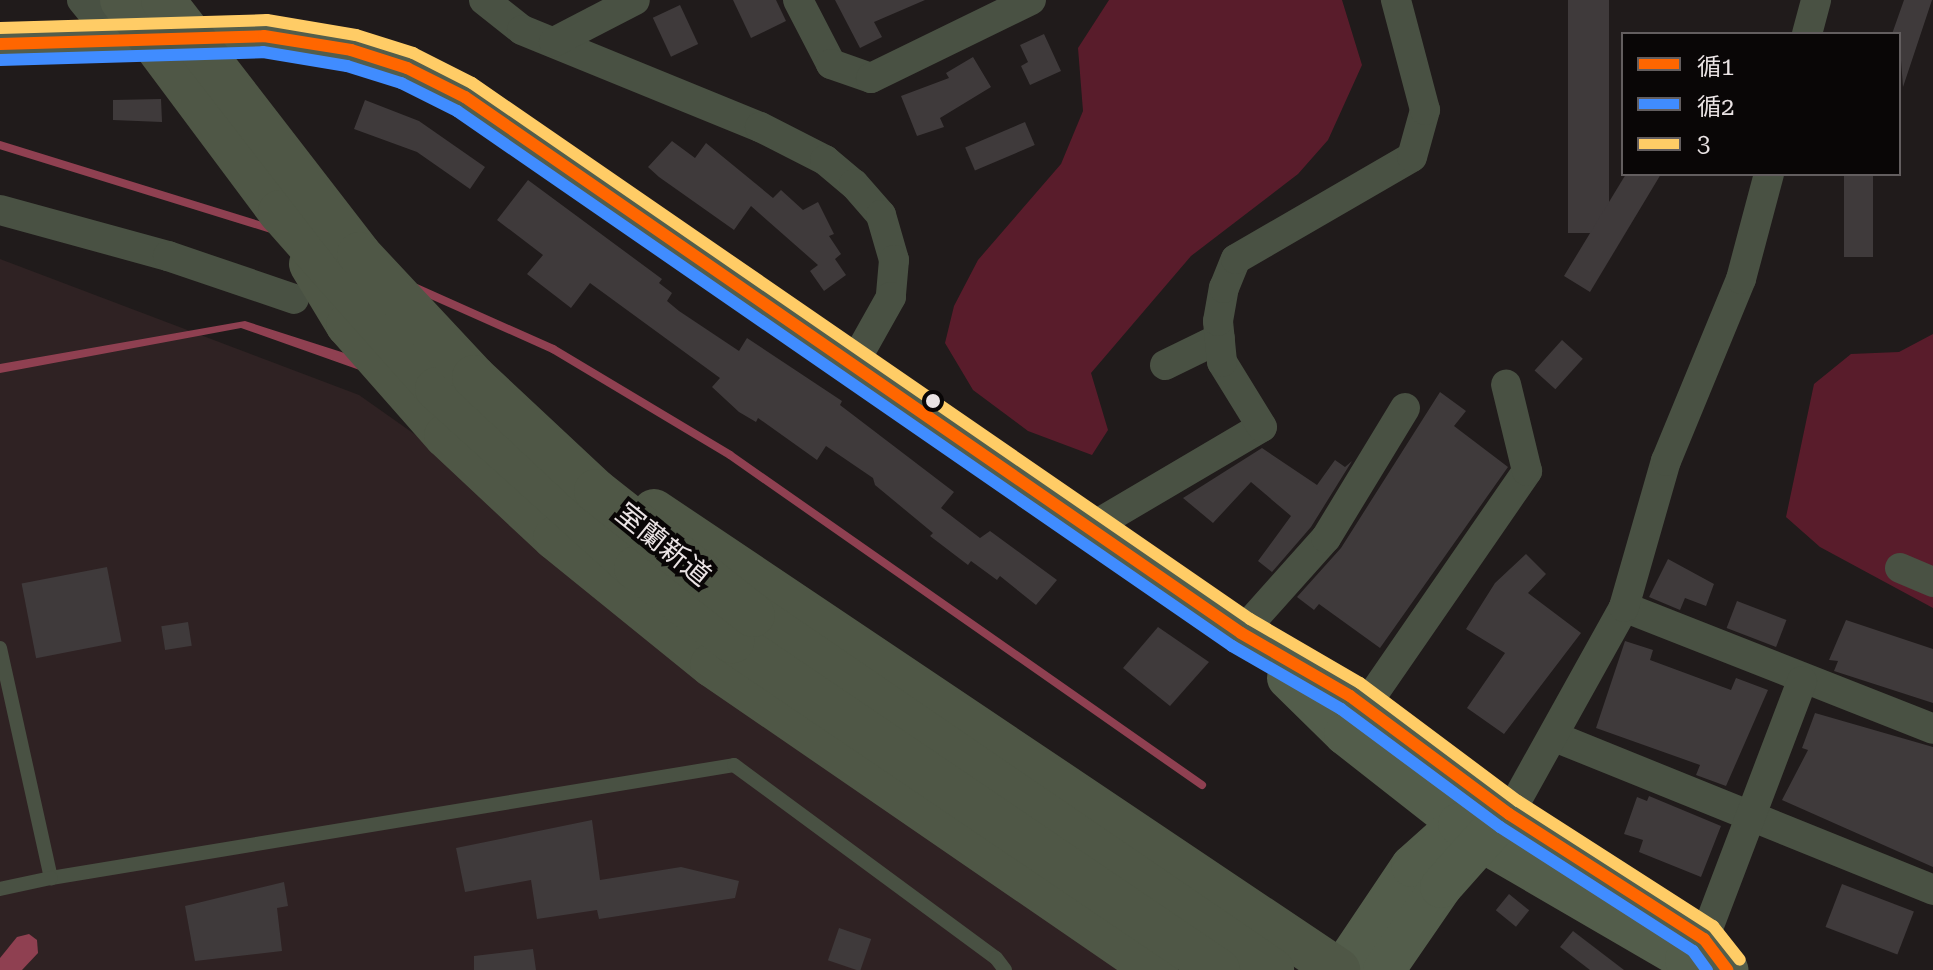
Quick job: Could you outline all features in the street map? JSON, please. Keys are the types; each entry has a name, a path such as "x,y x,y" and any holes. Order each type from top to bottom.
{"highway":[{"name":"室蘭新道","path":"163,0 359,254 510,413 596,491 732,640 1272,970"},
{"name":"室蘭新道","path":"122,26 280,212 437,389 624,557 732,640 1218,970"},
{"path":"510,413 599,469 712,554 1362,964"},
{"path":"732,640 1156,970"}],"street":[{"path":"82,0 122,26"},
{"path":"484,0 522,30 760,127 825,160 860,191 881,215 894,278 875,332 854,363"},
{"path":"554,42 635,0"},
{"path":"798,0 831,64 871,78 1031,0"},
{"path":"1092,527 1270,439 1222,362 1220,338 1224,288 1236,259 1412,157 1425,110 1396,0"},
{"path":"1808,32 1816,0"},
{"path":"0,44 122,26"},
{"path":"221,37 264,36 351,50 407,68 465,97 1092,527 1241,633 1355,720 1483,826 1718,960 1754,818 1802,681"},
{"path":"1362,964 1427,876 1483,826 1555,737 1624,607 1666,461 1741,279 1768,176"},
{"path":"0,210 168,256 294,299"},
{"path":"1165,365 1220,338"},
{"path":"1355,720 1527,471 1506,384"},
{"path":"1241,633 1326,538 1405,408"},
{"path":"1900,568 1933,582"},
{"path":"1624,607 1802,681 1933,729"},
{"path":"1555,737 1933,890"}],"lane":[{"path":"0,648 51,878"},
{"path":"0,889 734,765 1005,970"}],"shaded area":[{"path":"1109,0 1342,0 1362,65 1328,140 1298,174 1191,256 1091,373 1108,430 1092,455 1028,431 973,390 945,343 954,306 978,260 1061,164 1083,111 1078,48"},
{"path":"0,259 359,395 1175,970 0,970"},
{"path":"245,321 357,357 368,373 241,328 0,373 0,364"},
{"path":"1933,334 1933,608 1820,547 1786,517 1814,384 1851,354 1899,352"},
{"path":"29,934 37,940 38,953 22,970 0,970 0,958 17,937"}],"building":[{"path":"733,0 776,0 786,21 751,38"},
{"path":"835,0 925,0 874,22 882,37 860,48"},
{"path":"1568,0 1609,0 1609,233 1568,233"},
{"path":"1904,0 1932,0 1903,87 1901,32 1893,32"},
{"path":"680,5 698,44 671,57 653,18"},
{"path":"1044,34 1061,71 1030,85 1021,66 1028,62 1020,45"},
{"path":"973,57 991,87 940,118 944,127 917,136 901,96 949,78 946,73"},
{"path":"161,99 162,122 113,120 113,100"},
{"path":"365,100 419,121 485,167 470,189 417,152 354,129"},
{"path":"1025,122 1035,145 975,170 965,147"},
{"path":"672,141 695,158 706,143 773,198 781,190 803,210 818,202 834,234 829,236 841,254 835,259 846,275 824,291 810,271 818,265 751,206 734,230 659,177 648,167"},
{"path":"1625,176 1660,176 1590,292 1564,276"},
{"path":"1844,176 1873,176 1873,257 1844,257"},
{"path":"528,180 662,279 659,283 672,293 667,301 679,311 739,351 747,338 842,401 840,405 954,492 941,508 980,538 990,531 1057,580 1036,605 1000,576 997,580 971,561 968,565 930,536 933,533 875,485 873,478 826,446 817,460 758,418 756,422 739,412 712,387 720,378 590,283 571,308 527,274 543,255 497,220"},
{"path":"1562,340 1583,359 1555,389 1535,370"},
{"path":"1440,392 1466,411 1454,426 1508,467 1380,648 1319,604 1314,610 1297,597 1341,548"},
{"path":"1262,448 1317,485 1335,460 1345,467 1352,461 1311,527 1272,572 1258,561 1291,516 1251,482 1213,523 1183,498"},
{"path":"1526,554 1546,574 1528,593 1581,633 1504,734 1467,708 1505,653 1466,629 1495,583"},
{"path":"1668,559 1714,584 1706,606 1685,598 1680,610 1649,597"},
{"path":"107,567 122,642 36,658 22,584"},
{"path":"1737,601 1786,620 1776,647 1727,628"},
{"path":"1846,620 1933,649 1933,703 1834,671 1838,661 1829,660"},
{"path":"188,622 192,646 165,650 161,626"},
{"path":"1158,627 1209,662 1170,706 1123,668"},
{"path":"1625,641 1653,650 1650,660 1731,690 1736,678 1768,690 1726,786 1696,775 1700,765 1596,728"},
{"path":"1815,713 1933,747 1933,867 1782,800 1808,750 1802,748"},
{"path":"1649,796 1721,826 1701,877 1639,852 1643,840 1624,834 1637,797 1647,801"},
{"path":"592,820 600,880 681,867 739,881 735,898 599,919 597,910 537,919 531,880 465,892 456,848"},
{"path":"284,882 288,906 277,908 282,951 195,961 185,906"},
{"path":"1842,884 1914,912 1897,955 1826,927"},
{"path":"1509,894 1529,910 1516,927 1496,910"},
{"path":"839,928 871,939 860,970 828,960"},
{"path":"1573,931 1624,970 1590,970 1560,947"},
{"path":"533,949 536,970 474,970 474,956"}],"waterway":[{"path":"0,145 274,230"},
{"path":"416,288 553,349 730,455 1202,785"}],"transit line":[{"name":"3","path":"0,28 267,20 356,35 413,53 472,83 1250,619 1360,683 1518,801 1713,926 1740,960"},
{"name":"循1","path":"0,44 264,36 351,50 407,68 465,97 1241,633 1350,696 1509,814 1704,939 1727,970"},
{"name":"循2","path":"0,60 263,52 347,66 401,83 457,111 1232,646 1341,709 1500,827 1693,951 1707,970"}]}
